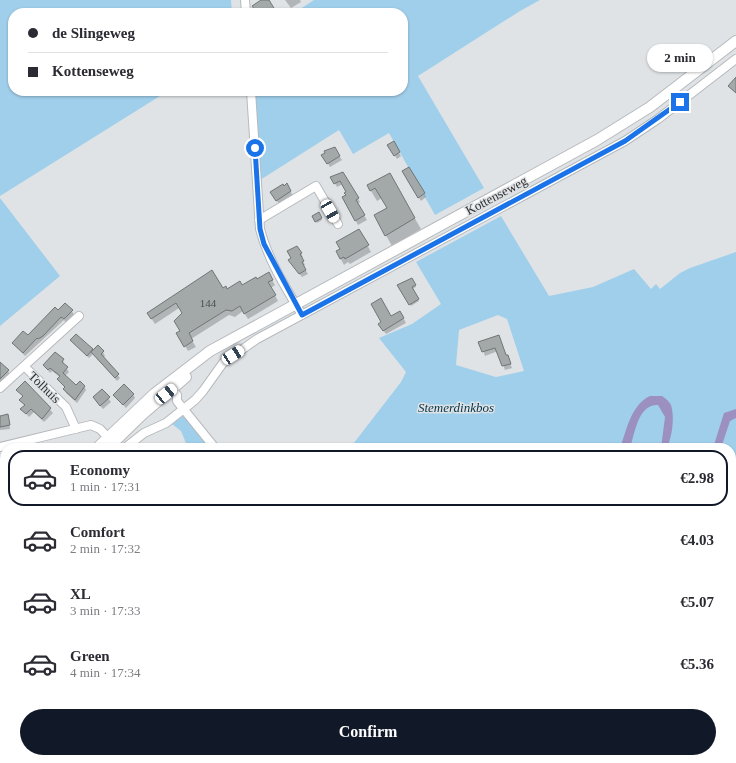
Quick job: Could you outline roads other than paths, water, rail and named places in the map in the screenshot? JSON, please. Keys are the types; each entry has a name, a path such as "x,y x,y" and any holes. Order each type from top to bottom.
{"main road":[{"name":"Kottenseweg","path":"113,443 167,388 245,332 295,303 427,233 627,122 736,41"}],"street":[{"name":"Kottenseweg","path":"131,443 144,433 166,423 184,409 203,391 216,371 233,355 302,315 625,141 658,119 736,59"},
{"path":"251,96 259,220 264,244 302,315"},
{"path":"259,220 316,186 338,224"},
{"path":"427,233 433,244"},
{"name":"Tolhuis","path":"0,388 79,316"},
{"name":"Tolhuis","path":"24,366 66,407 76,429"},
{"path":"167,388 171,400 177,401 211,443"},
{"path":"17,443 91,425 95,426 111,443"}],"park label":[{"name":"Stemerdinkbos","path":"456,407"}]}
